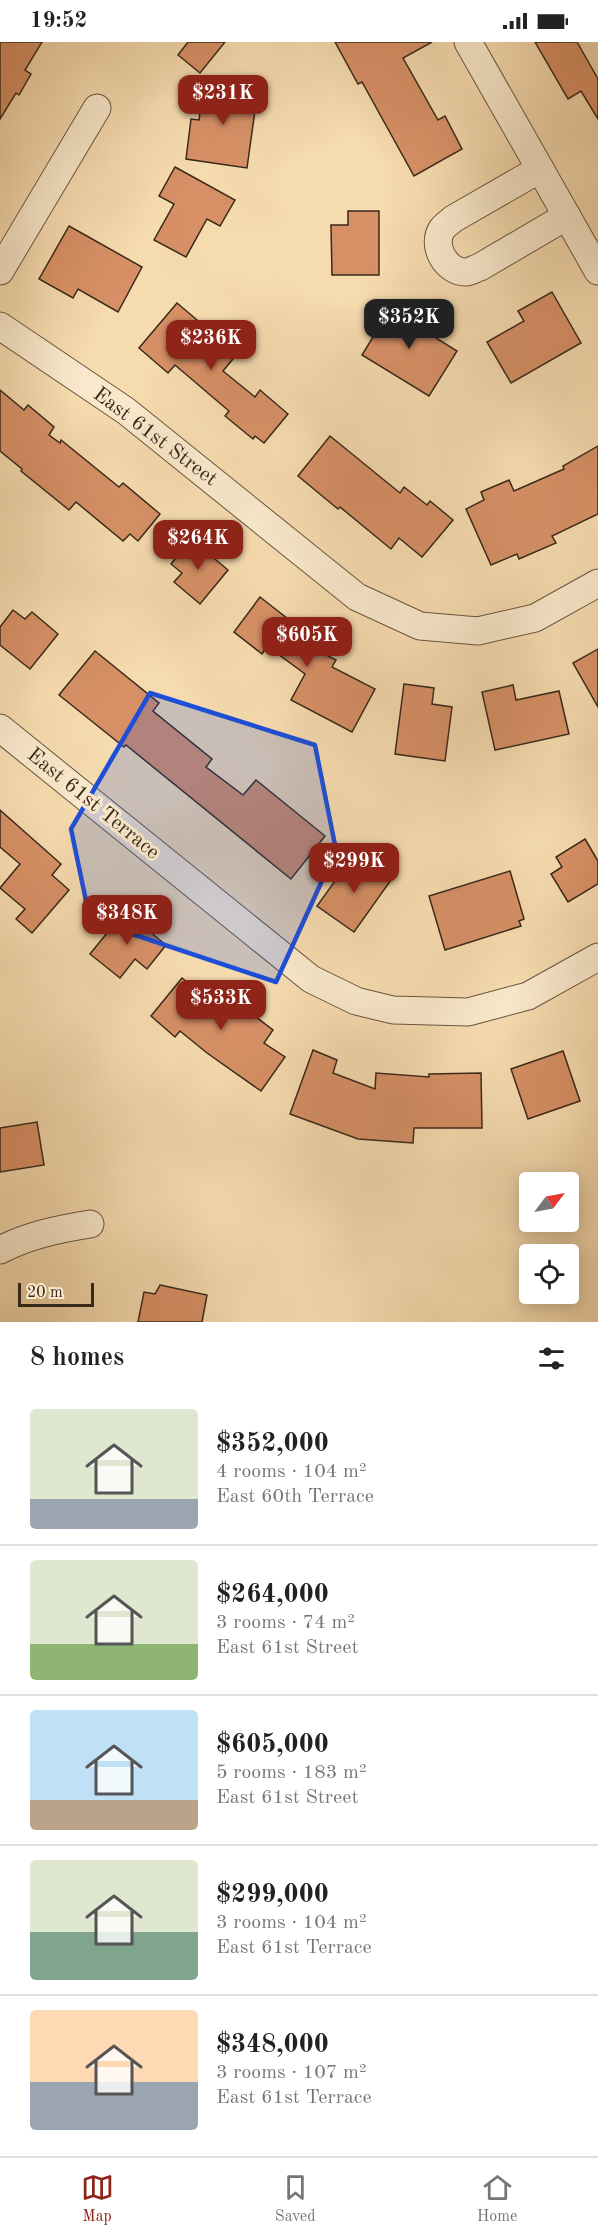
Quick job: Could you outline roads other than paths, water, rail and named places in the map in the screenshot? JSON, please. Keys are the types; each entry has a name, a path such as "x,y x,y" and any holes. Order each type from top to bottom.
{"street":[{"path":"468,42 598,271"},
{"path":"0,271 97,108"},
{"path":"540,169 453,219 442,230 438,241 442,257 451,267 466,272 480,267 567,216"},
{"name":"East 61st Street","path":"0,326 126,411 357,597 420,626 478,631 535,618 598,583"},
{"name":"East 61st Terrace","path":"0,728 310,979 356,1001 393,1010 468,1012 528,996 598,957"},
{"path":"0,1250 13,1243 52,1230 90,1224"}]}
